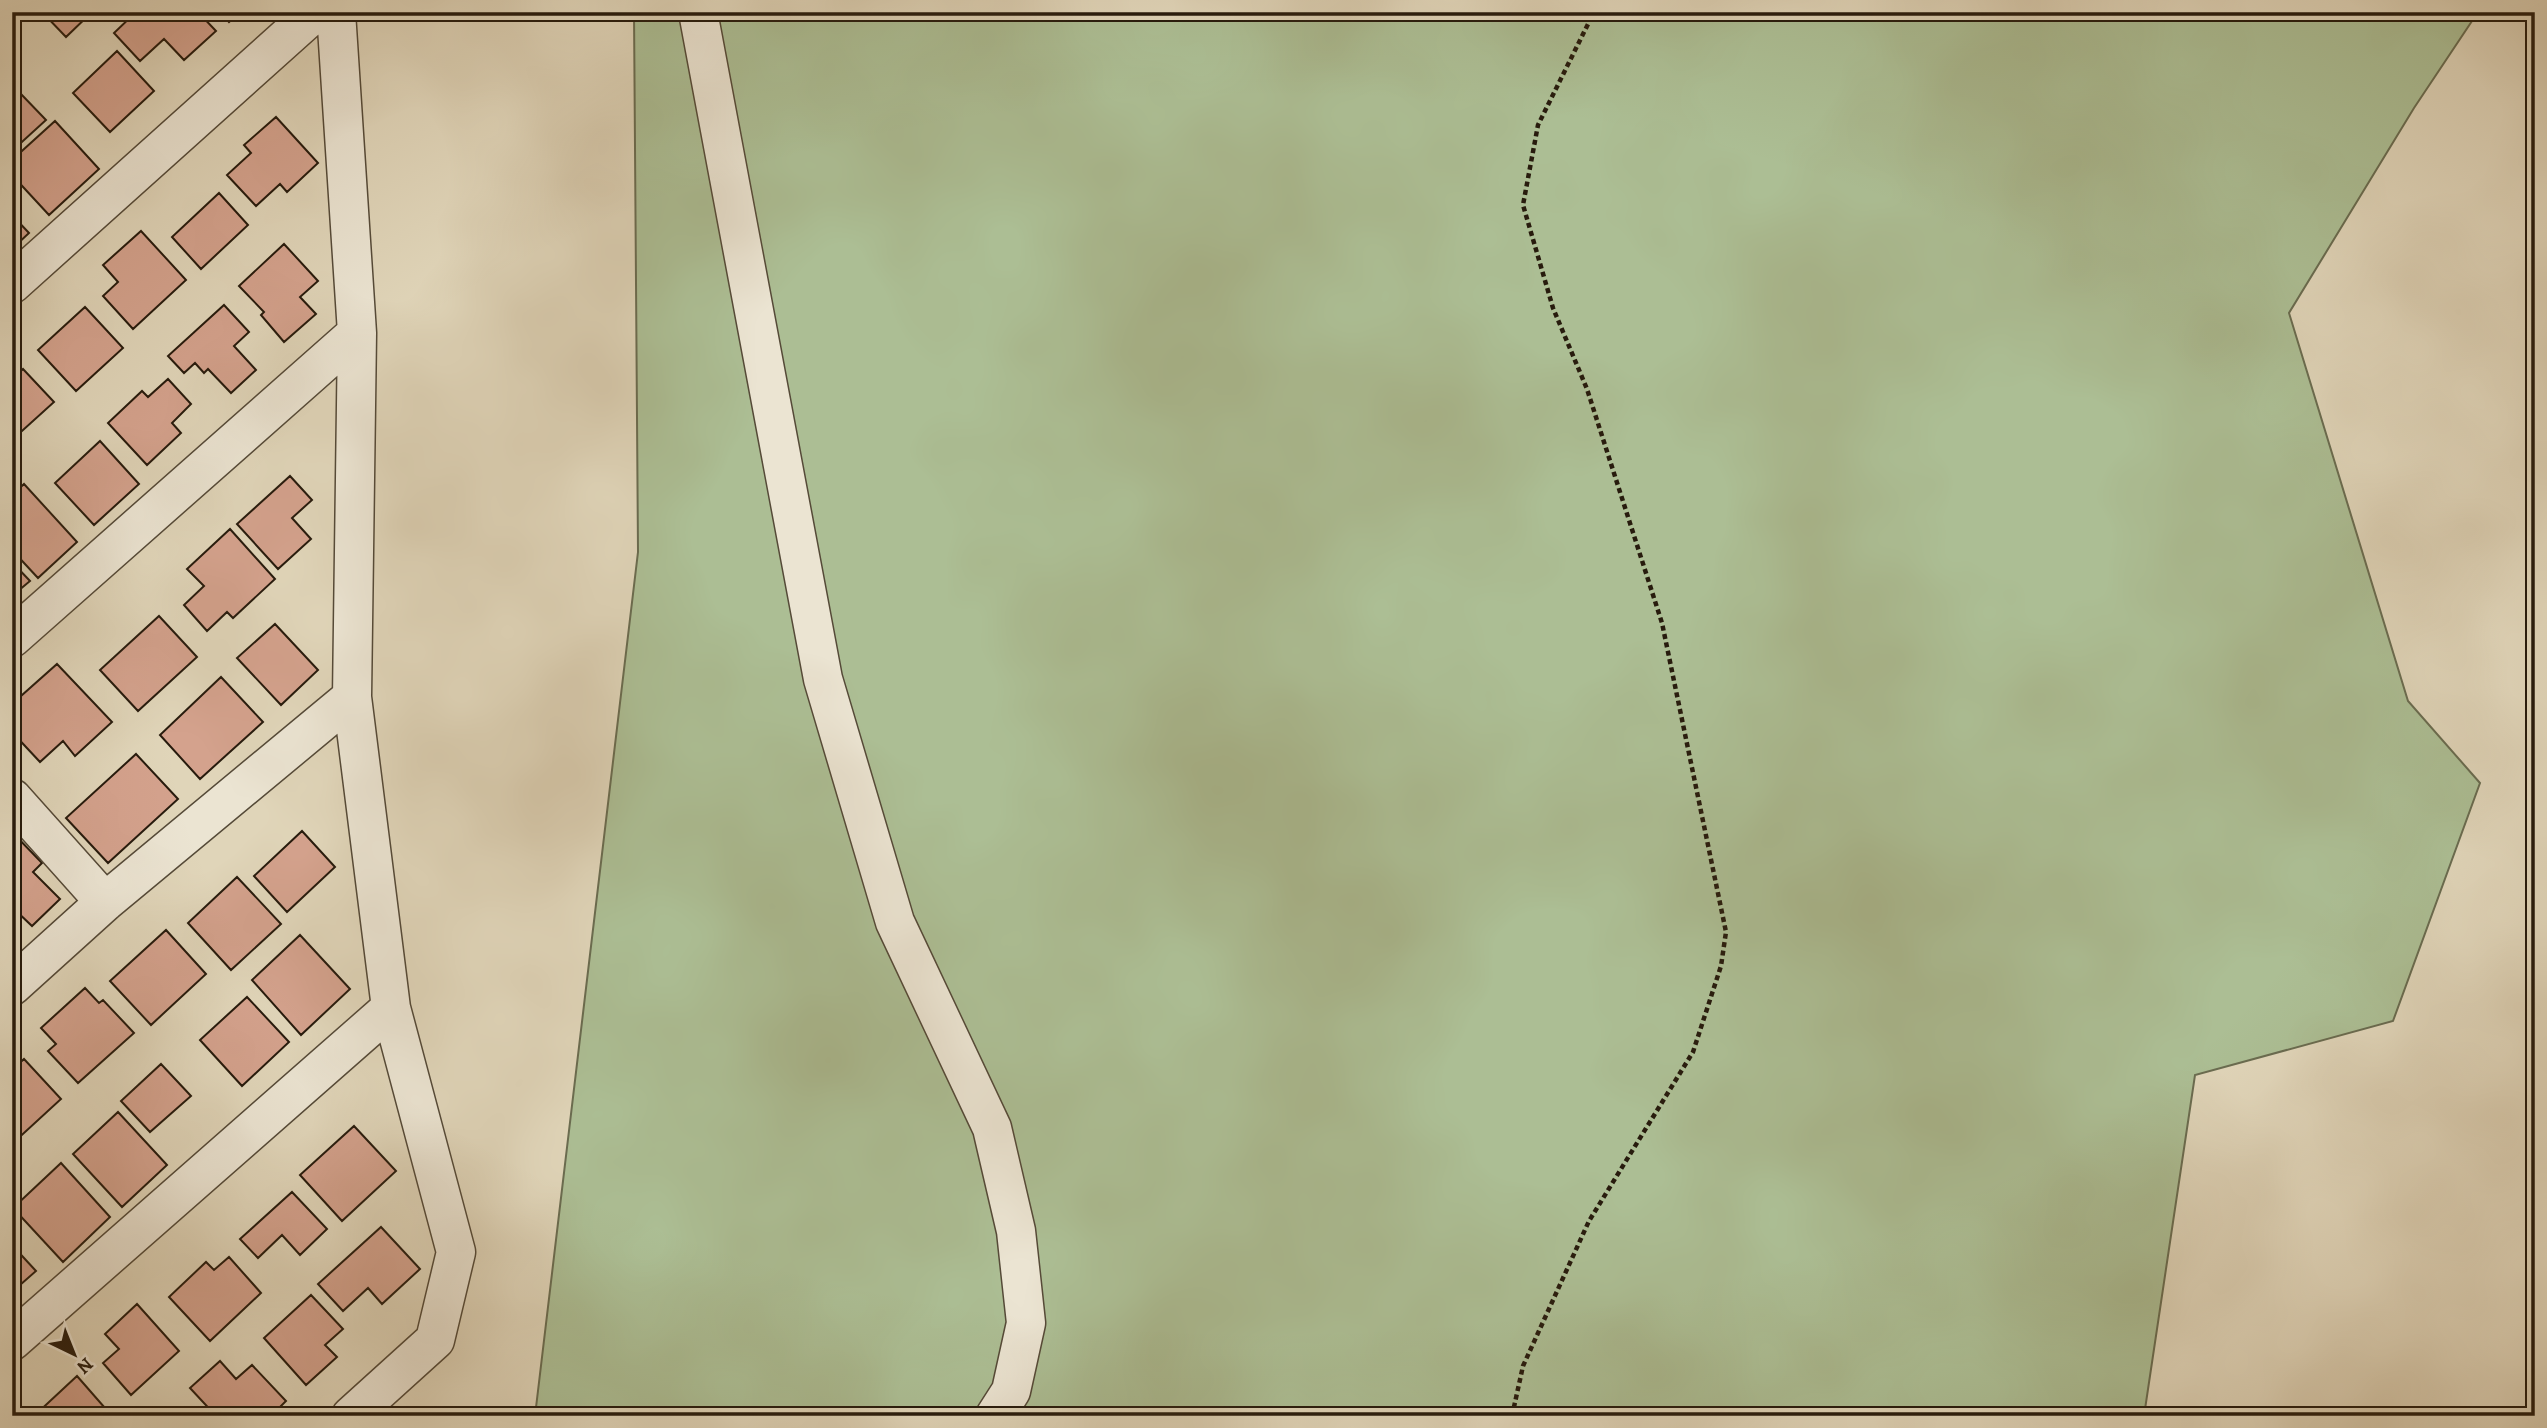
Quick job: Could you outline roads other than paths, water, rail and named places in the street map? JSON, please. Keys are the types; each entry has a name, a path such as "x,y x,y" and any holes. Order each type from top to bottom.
{"street":[{"path":"12,284 314,12"},
{"path":"336,12 357,333 352,697 391,1008 456,1252 435,1340 351,1416"},
{"path":"698,12 823,679 895,922 992,1128 1016,1231 1026,1323 1011,1391 995,1416"},
{"path":"12,638 357,333"},
{"path":"12,986 105,902 352,697"},
{"path":"12,798 105,902"},
{"path":"12,1341 391,1008"}]}
